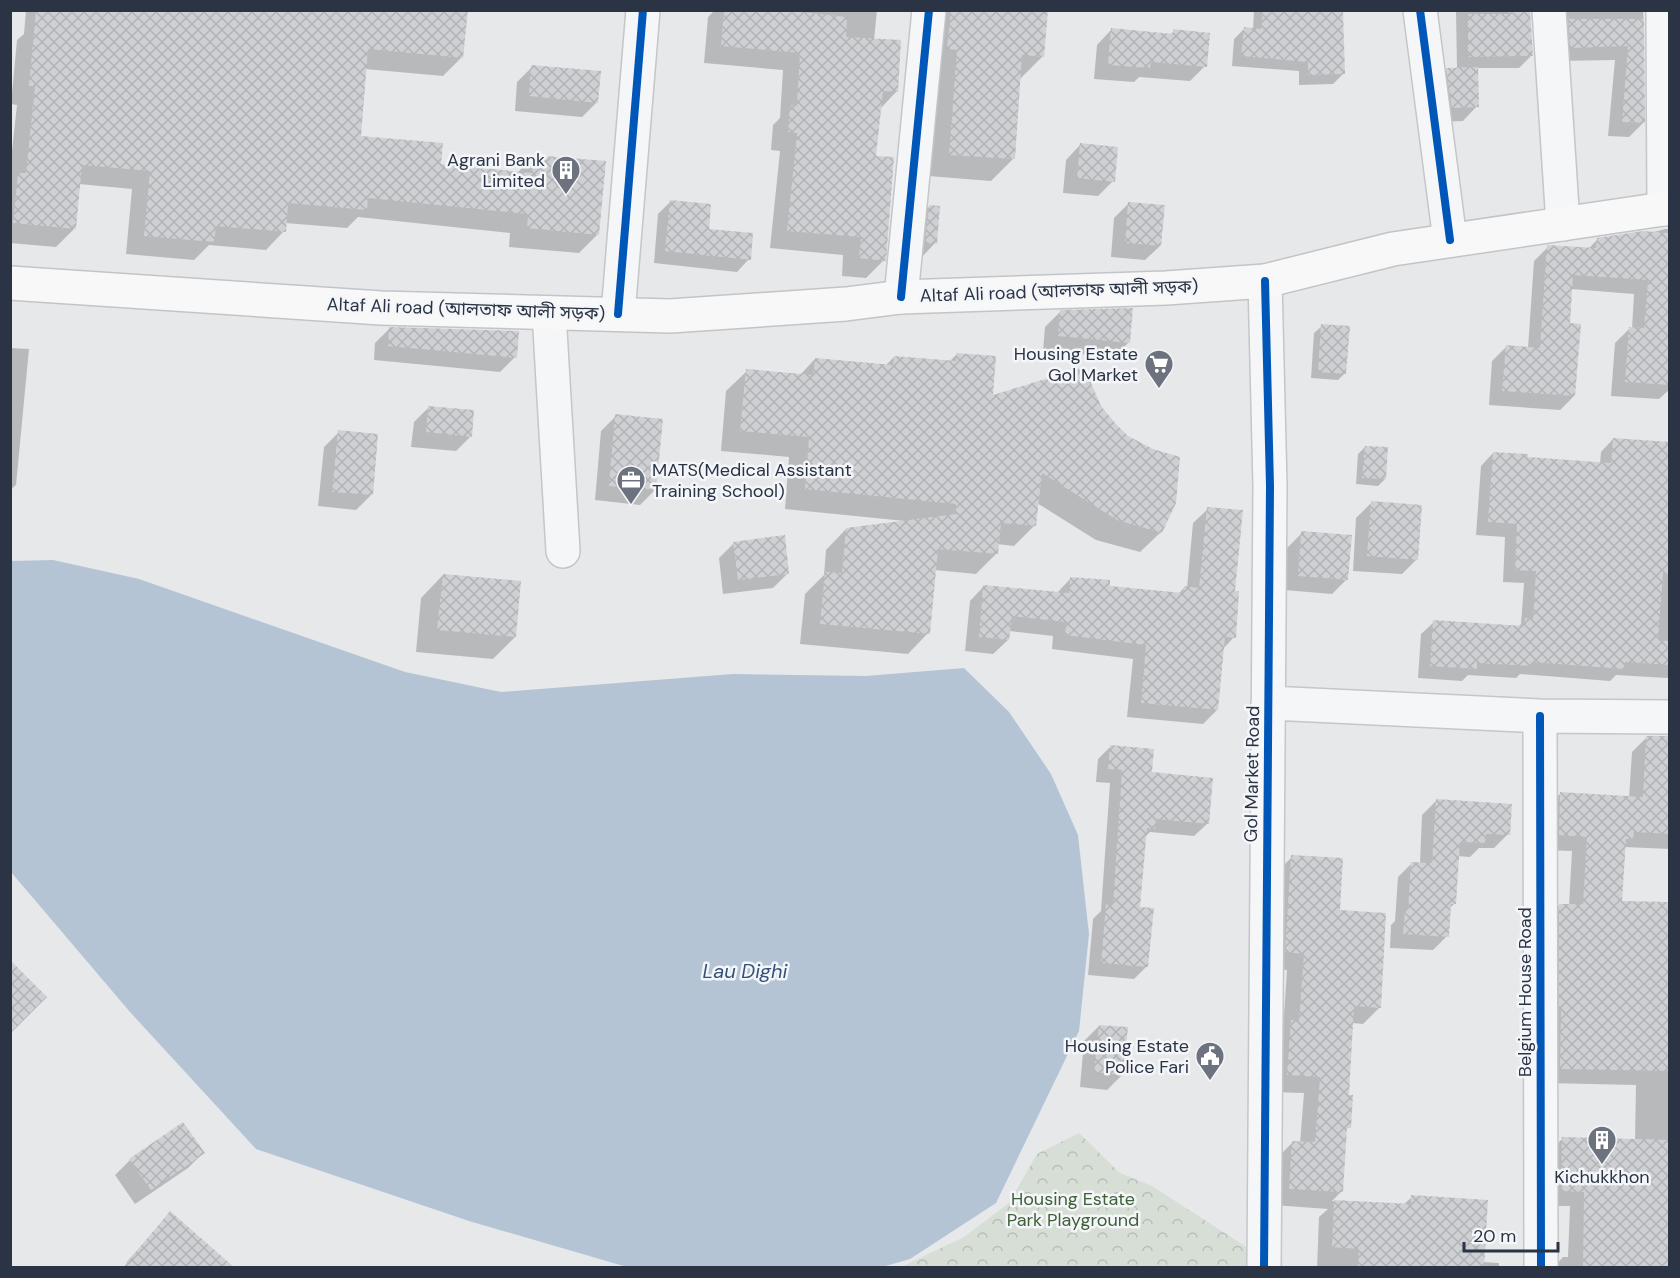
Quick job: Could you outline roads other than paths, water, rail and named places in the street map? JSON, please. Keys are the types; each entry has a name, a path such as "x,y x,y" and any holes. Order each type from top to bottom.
{"main road":[{"name":"Altaf Ali road (আলতাফ আলী সড়ক)","path":"10,284 381,308 670,316 846,304 901,297 1166,288 1265,281 1393,249 1667,209"}],"street":[{"path":"618,314 643,10"},
{"path":"901,297 929,10"},
{"path":"1420,10 1450,240"},
{"path":"1549,10 1563,224"},
{"path":"1663,10 1667,209"},
{"name":"Gol Market Road","path":"1264,1268 1270,486 1265,281"},
{"path":"549,313 563,550"},
{"path":"1268,703 1540,716 1670,717"},
{"name":"Belgium House Road","path":"1540,716 1541,1268"}],"water":[{"name":"Lau Dighi","path":"53,560 139,579 405,672 501,692 733,674 866,676 964,668 1009,712 1051,774 1078,835 1089,934 1079,1031 996,1203 910,1259 882,1267 627,1267 469,1221 256,1149 130,1012 11,872 11,561"}],"place":[{"name":"Agrani Bank Limited","path":"566,196"},
{"name":"Housing Estate Gol Market","path":"1159,390"},
{"name":"MATS(Medical Assistant Training School)","path":"631,506"},
{"name":"Housing Estate Police Fari","path":"1210,1082"},
{"name":"Kichukkhon","path":"1602,1166"}],"park label":[{"name":"Housing Estate Park Playground","path":"1073,1209"}]}
